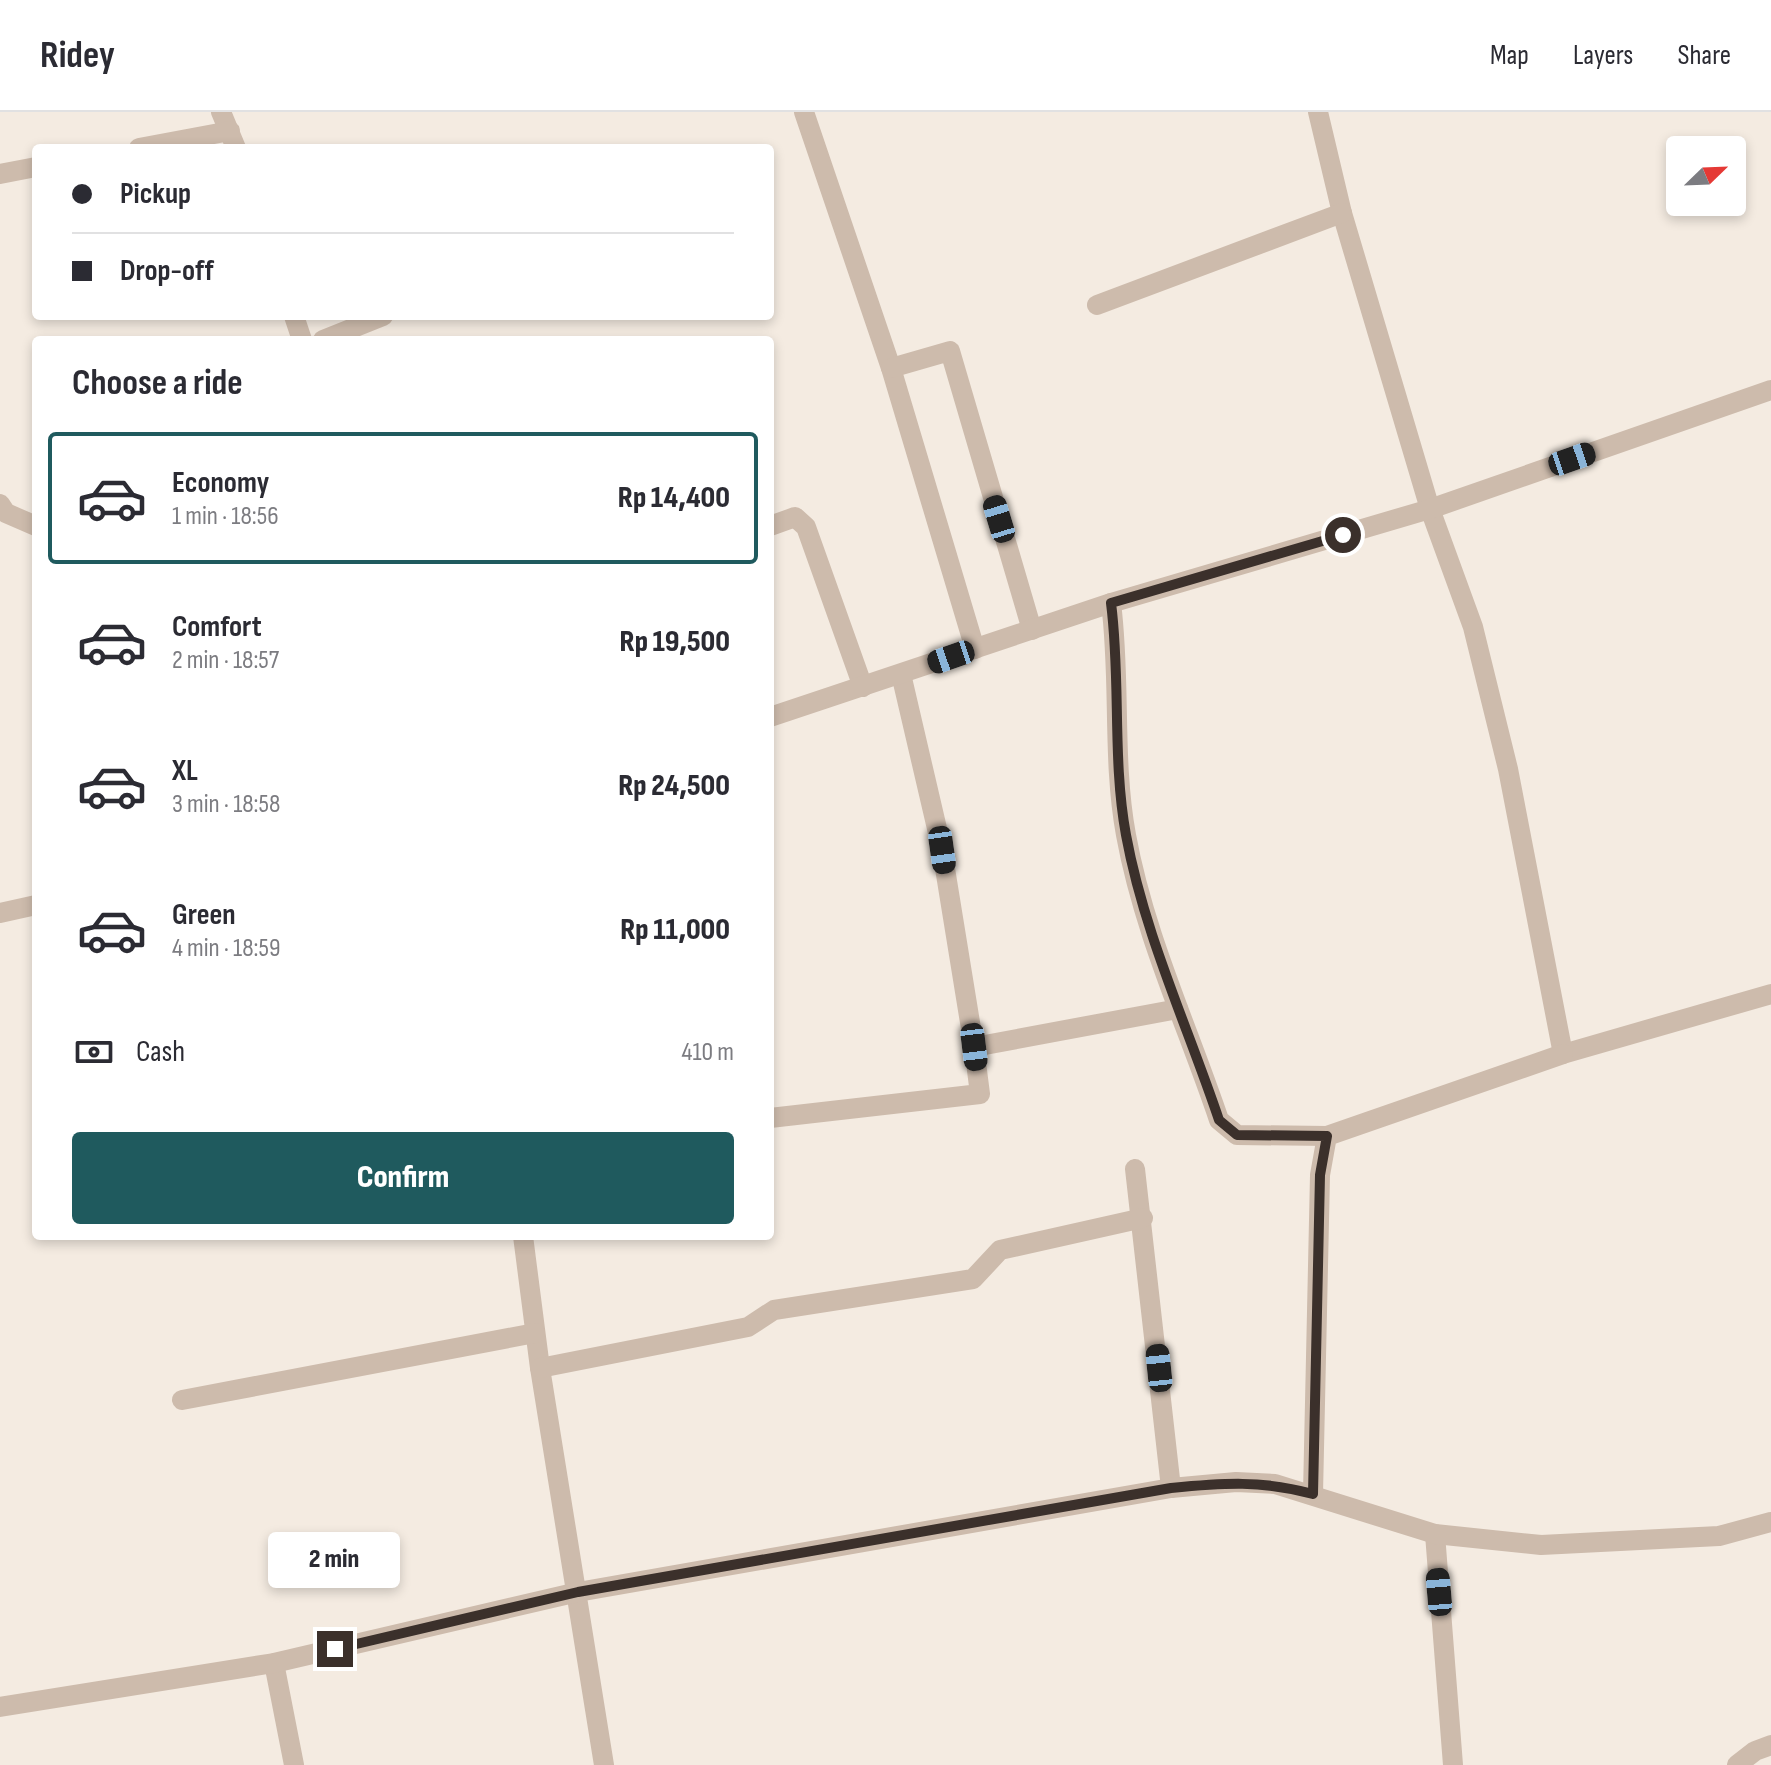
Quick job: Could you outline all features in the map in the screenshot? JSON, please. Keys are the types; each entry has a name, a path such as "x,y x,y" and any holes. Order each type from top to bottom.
{"street":[{"path":"804,112 891,368 975,649"},
{"path":"1318,112 1342,213 1430,509 1473,627 1508,769 1563,1054"},
{"path":"159,144 229,130"},
{"path":"0,174 32,168"},
{"path":"1097,305 1342,213"},
{"path":"333,336 373,320"},
{"path":"891,368 950,351 1032,630"},
{"path":"774,716 1111,603 1430,509 1771,390"},
{"path":"0,504 6,513 32,524"},
{"path":"774,525 795,517 806,527 863,687"},
{"path":"1111,603 1118,660 1119,754 1125,833 1143,910 1223,1126 1237,1135 1265,1138 1327,1136 1563,1054 1771,994"},
{"path":"774,1118 980,1094 942,850 901,674"},
{"path":"0,913 32,906"},
{"path":"974,1047 1178,1009"},
{"path":"1313,1494 1320,1175 1327,1136"},
{"path":"1135,1169 1143,1218 1171,1488"},
{"path":"540,1368 748,1327 774,1310 973,1279 1000,1250 1143,1218"},
{"path":"523,1240 540,1368 604,1765"},
{"path":"182,1400 535,1333"},
{"path":"0,1707 274,1663 578,1592 1171,1488 1262,1483 1313,1494 1435,1534 1541,1545 1719,1536 1771,1522"},
{"path":"1435,1534 1453,1765"},
{"path":"274,1663 294,1765"},
{"path":"1737,1765 1755,1751 1771,1745"}],"route":[{"path":"335,1649 578,1592 1171,1488 1236,1482 1275,1484 1313,1494 1320,1175 1327,1136 1265,1138 1237,1135 1219,1120 1143,910 1125,833 1119,754 1118,660 1111,603 1343,535"}]}
